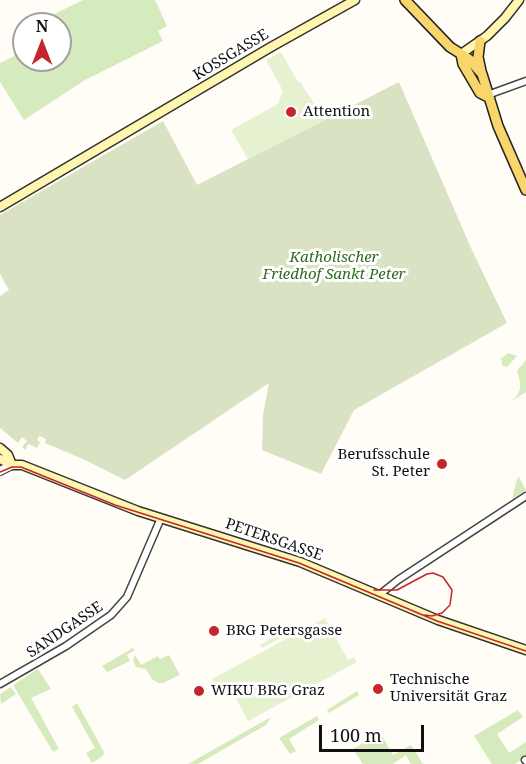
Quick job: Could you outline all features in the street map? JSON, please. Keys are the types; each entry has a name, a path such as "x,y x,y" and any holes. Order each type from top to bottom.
{"main road":[{"name":"KOSSGASSE","path":"0,207 354,0"},
{"path":"405,0 450,47 469,59 482,74"},
{"path":"460,54 480,41 505,18 519,0"},
{"path":"480,41 478,57 488,97 522,174 526,190"},
{"path":"460,54 463,64 480,93 488,97"},
{"path":"0,448 8,455 12,465"},
{"name":"PETERSGASSE","path":"0,459 12,465 22,465 115,503 300,562 438,620 526,650"}],"street":[{"path":"488,97 526,81"},
{"path":"0,471 12,465"},
{"path":"379,595 398,580 526,496"},
{"name":"SANDGASSE","path":"0,684 66,646 111,615 127,597 161,518"}],"green space":[{"path":"83,0 155,0 167,26 158,31 163,41 85,80 24,120 0,82 0,63 12,57 12,72 72,72 72,12 58,12"},
{"name":"Attention","path":"281,52 298,82 325,120 248,159 231,130 278,104 283,91 266,60"},
{"name":"Katholischer Friedhof Sankt Peter","path":"399,82 471,248 507,323 354,410 321,474 262,450 263,415 269,383 125,480 45,443 46,439 39,436 37,440 40,442 37,448 28,444 25,450 22,447 27,441 22,437 18,443 0,428 0,296 9,290 0,274 0,215 163,121 197,185"},
{"path":"508,353 517,356 507,367 502,365 502,360 500,360"},
{"path":"526,360 526,392 510,402 517,396 520,389 517,371"},
{"path":"519,477 526,490 512,499 517,479"},
{"path":"325,618 348,660 354,657 357,662 248,721 233,693 223,699 212,679"},
{"path":"290,628 292,632 262,648 260,645"},
{"path":"133,648 135,650 127,655 130,661 107,672 102,666"},
{"path":"135,655 141,665 158,656 160,659 169,655 180,675 158,683 152,679 146,669 136,667 133,660"},
{"path":"38,669 51,689 31,698 59,749 53,752 13,685"},
{"path":"11,687 16,694 1,704 0,694"},
{"path":"357,691 359,695 329,713 327,710"},
{"path":"77,703 104,752 103,756 92,763 86,753 95,748 72,707"},
{"path":"518,710 523,717 497,734 509,753 526,742 526,757 515,764 492,764 474,736"},
{"path":"317,716 319,720 289,739 296,751 290,754 279,738"},
{"path":"271,717 266,725 198,764 188,764"},
{"path":"378,729 393,755 411,745 423,764 411,764 406,755 393,764 363,764 353,749 372,738 370,734"}],"tram line":[{"path":"0,472 12,467 21,467 115,505 299,563 437,621 526,651"},
{"path":"374,590 397,590 427,574 433,573 443,577 452,590 450,605 442,613 432,616 425,615"}],"place":[{"name":"Attention","path":"291,112"},
{"name":"Berufsschule St. Peter","path":"442,464"},
{"name":"BRG Petersgasse","path":"214,631"},
{"name":"Technische Universität Graz","path":"378,689"},
{"name":"WIKU BRG Graz","path":"199,691"}]}
